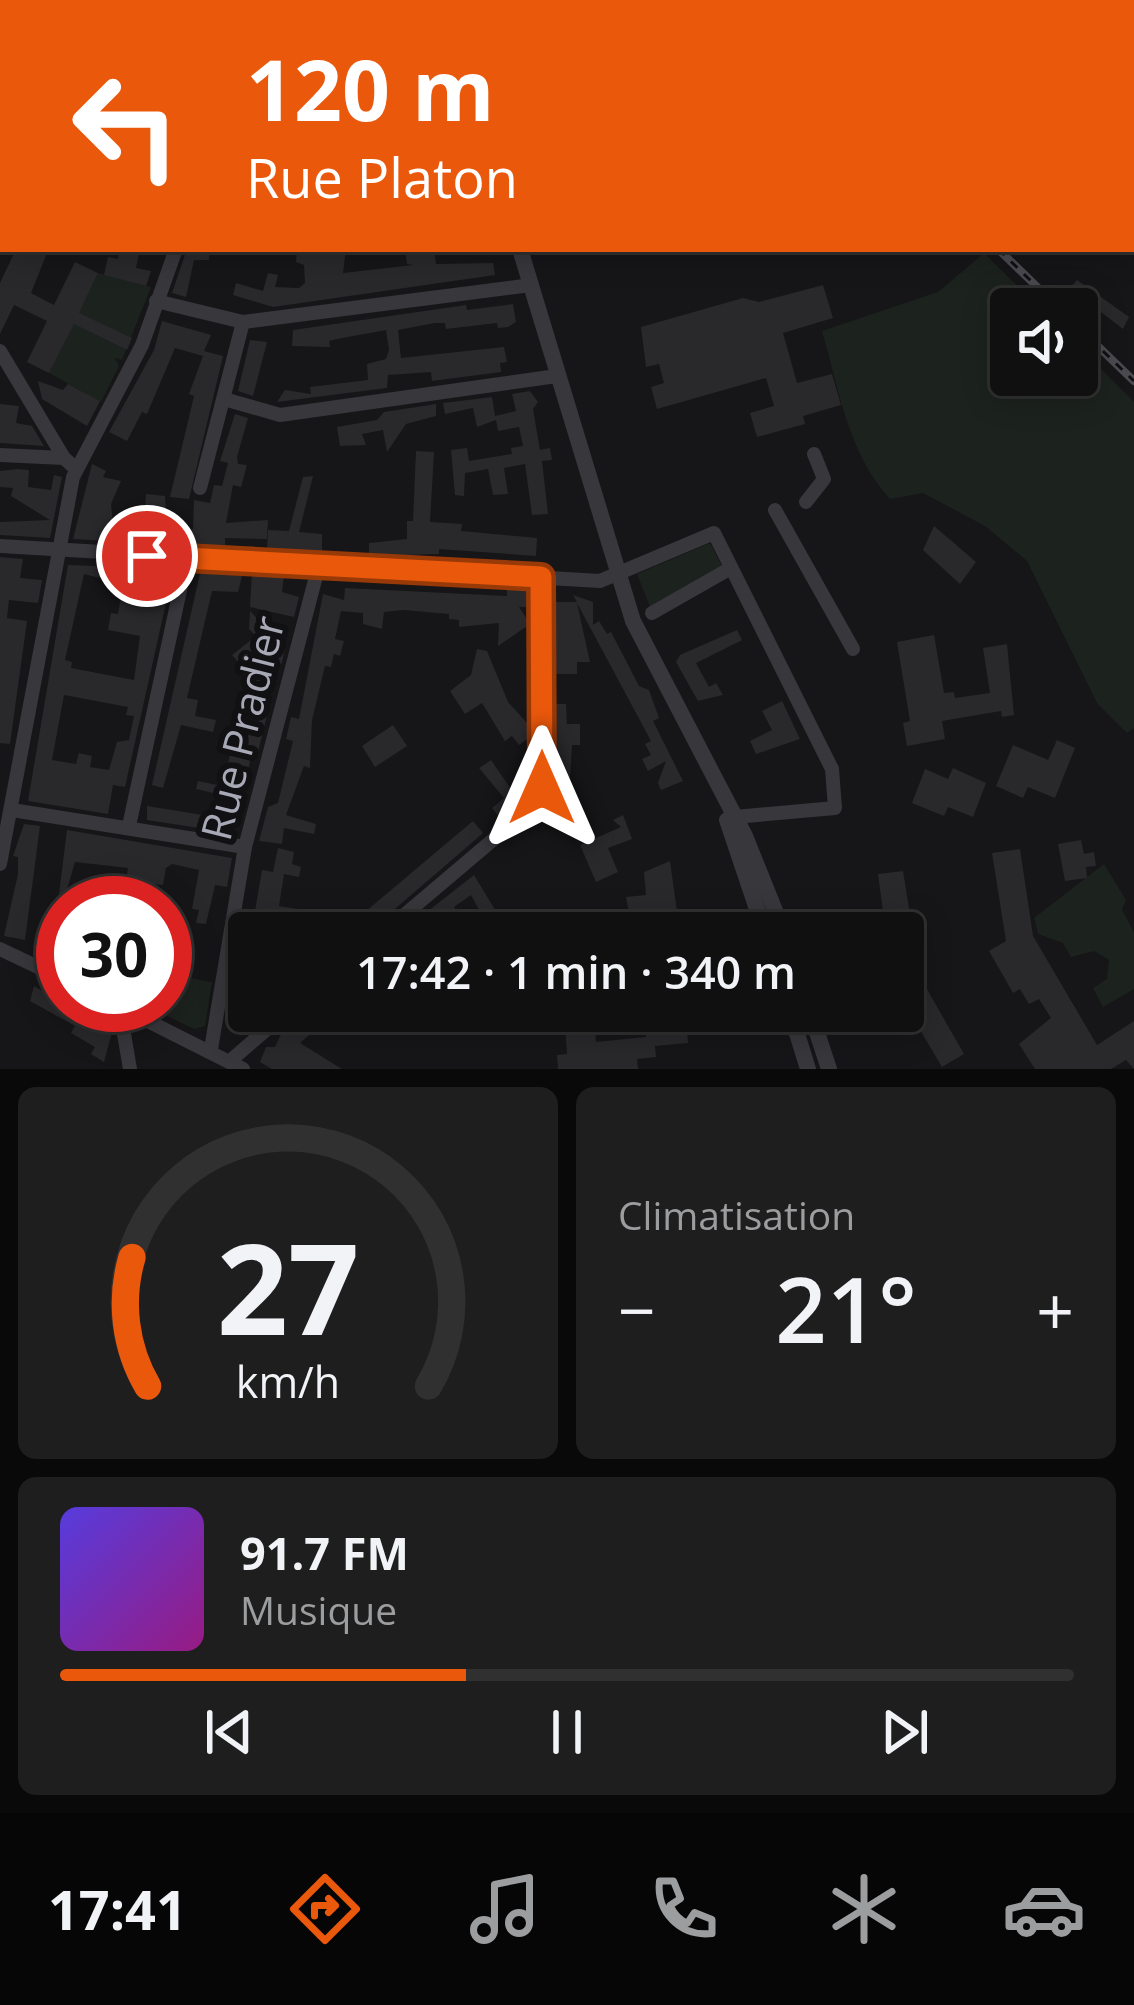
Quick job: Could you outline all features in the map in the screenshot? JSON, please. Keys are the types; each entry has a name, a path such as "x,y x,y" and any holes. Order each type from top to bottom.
{"street":[{"path":"1,857 70,464 142,345 175,252"},
{"path":"521,252 616,575 636,626 735,817 764,912"},
{"path":"156,301 243,322 531,285"},
{"path":"200,488 243,322"},
{"path":"0,351 70,464"},
{"path":"224,399 280,415 557,376"},
{"path":"806,502 824,478 814,454"},
{"path":"0,455 70,464"},
{"path":"775,509 853,649"},
{"path":"0,546 600,581 713,533 832,769 835,808 735,817"},
{"path":"128,826 187,558"},
{"name":"Rue Pradier","path":"224,1061 245,847 319,566"},
{"path":"652,613 731,568"},
{"path":"408,912 539,800 541,577"},
{"path":"0,755 20,759"},
{"path":"713,773 746,880 761,912"},
{"path":"12,810 245,847"},
{"path":"0,949 36,966"},
{"path":"124,1032 130,1069"},
{"path":"169,1032 224,1061 262,1032"},
{"path":"805,1032 811,1069"},
{"path":"811,1032 829,1069"}],"shaded area":[{"path":"984,253 1020,288 990,288 990,396 1098,396 1098,366 1134,402 1134,728 1127,733 1097,703 1027,561 985,526 923,493 890,499 855,441 822,331 938,292"},
{"path":"98,273 151,287 122,360 115,358 119,366 101,402 49,373"},
{"path":"710,543 722,566 650,607 637,574"},
{"path":"1104,864 1126,900 1122,910 1134,932 1134,989 1103,1007 1093,988 1107,979 1109,960 1094,951 1071,957 1063,943 1038,934 1034,918"},
{"path":"192,978 212,982 205,1026 194,1029"}],"building":[{"path":"15,252 47,253 31,293 54,305 75,262 98,273 79,313 132,338 127,350 74,324 49,373 27,362 47,321 14,305 0,334 0,283"},
{"path":"119,252 139,252 136,268 151,271 146,286 104,275 108,257 118,259"},
{"path":"186,252 210,252 209,260 194,260 186,297 172,293"},
{"path":"297,252 346,252 343,273 413,265 407,264 405,252 434,252 436,264 493,263 495,275 273,307 233,295 236,283 263,291 268,273 278,275 275,287 299,288 305,283 304,265 296,262"},
{"path":"823,285 833,318 783,333 797,383 832,374 841,405 803,416 805,424 757,437 750,413 774,406 766,378 657,409 651,387 664,383 659,364 646,367 641,327 743,298 759,302"},
{"path":"1098,295 1129,317 1123,329 1098,310"},
{"path":"513,304 516,322 508,327 498,328 497,323 446,329 445,323 435,323 398,330 401,358 504,347 507,362 500,363 501,372 432,381 431,372 388,375 387,388 277,402 285,390 311,394 310,387 368,380 367,364 386,359 389,350 386,330 329,341 330,347 292,346 293,330 466,305 467,310"},
{"path":"162,321 211,335 204,351 223,356 189,499 170,497 194,396 189,394 203,356 175,348 147,414 142,412 127,441 109,432 154,350"},
{"path":"250,340 267,342 253,396 238,391"},
{"path":"38,381 63,390 68,384 100,401 87,426 42,399"},
{"path":"530,391 538,402 533,409 540,450 550,448 552,460 542,461 548,514 532,515 525,464 504,468 508,494 493,495 488,469 465,473 464,496 455,495 451,450 467,448 469,461 512,454 511,448 523,446 519,427 498,431 496,420 477,427 473,408 445,414 443,403 492,397 495,416 516,411 512,394"},
{"path":"0,404 19,406 16,423 32,426 44,446 0,443"},
{"path":"436,404 436,416 406,424 387,452 383,430 362,434 366,445 340,446 337,427 377,420 384,412"},
{"path":"235,414 248,418 237,457 238,464 247,465 241,487 233,485 226,523 268,520 267,539 225,538 225,548 73,539 92,464 106,471 103,477 121,481 111,504 113,523 144,525 146,494 165,496 167,527 193,529 194,500 210,503 214,485 222,486 228,463 220,461"},
{"path":"416,451 434,452 430,522 462,524 461,531 537,538 536,556 439,549 439,554 369,556 369,543 407,539 407,521 413,521"},
{"path":"29,470 28,487 51,490 54,475 62,477 50,538 0,535 0,522 50,520 11,496 13,488 0,487 0,471"},
{"path":"313,476 299,532 322,534 322,554 267,550 268,530 289,531 303,477"},
{"path":"934,526 976,562 960,584 923,550"},
{"path":"0,557 23,559 20,578 42,580 38,603 9,600 7,618 27,621 10,744 0,743"},
{"path":"68,565 152,568 150,591 168,594 125,787 113,785 108,814 28,801","holes":["84,574 123,584 118,614 111,613 108,630 140,636 134,680 71,668 72,662 65,660","64,695 128,707 126,715 134,716 129,740 117,742 109,770 90,767 92,756 79,753 76,764 52,760"]},
{"path":"201,569 243,572 238,592 212,591 187,698 198,700 195,716 216,720 213,732 181,725 163,788 152,785"},
{"path":"252,572 284,574 282,592 299,597 294,617 250,607"},
{"path":"507,587 530,591 530,607 519,607 530,624 498,646 499,623 459,627 459,620 449,619 449,614 403,610 384,612 382,629 363,624 363,613 341,611 335,639 344,641 340,656 334,654 331,667 325,666 312,720 310,768 304,766 286,815 316,824 314,834 284,828 282,844 259,841 268,807 278,803 293,741 286,739 291,717 299,719 323,594 344,600 345,588 507,596"},
{"path":"573,595 593,602 593,625 599,621 607,634 611,632 639,686 649,690 659,718 653,721 683,781 661,790 658,783 666,761 648,771 642,759 651,755 645,744 651,741 577,603 590,662 577,662 577,674 552,674 552,602 577,602"},
{"path":"250,611 285,648 282,663 257,683 232,655 256,636 249,629"},
{"path":"737,630 742,640 696,663 709,687 716,683 723,695 698,701 676,662 680,655"},
{"path":"934,635 944,693 954,692 955,698 990,693 983,648 1007,644 1014,715 1002,717 1001,711 942,721 945,739 907,746 903,723 910,721 897,642"},
{"path":"477,649 487,651 508,702 527,723 529,738 519,745 512,736 505,741 482,703 465,714 450,691 471,675"},
{"path":"257,695 271,699 258,752 245,749"},
{"path":"782,701 800,739 756,754 750,741 772,730 762,711"},
{"path":"552,704 566,704 567,724 580,724 580,745 572,745 569,795 553,795"},
{"path":"393,725 407,746 375,767 362,746"},
{"path":"1057,740 1075,748 1055,798 1028,787 1023,798 996,786 1013,745 1048,760"},
{"path":"230,755 250,760 244,807 229,804 230,797 196,789 198,781 222,786"},
{"path":"491,760 520,802 501,819 492,808 504,798 479,768"},
{"path":"953,768 986,783 973,817 948,807 944,816 912,803 925,769 948,779"},
{"path":"147,806 234,820 231,833 147,820"},
{"path":"623,815 632,839 608,848 618,872 596,882 580,845 621,827 613,820"},
{"path":"473,821 483,833 391,912 365,912"},
{"path":"24,824 40,826 25,940 4,936 18,874 18,857 13,856"},
{"path":"67,830 232,858 227,887 215,885 206,924 196,923 199,910 192,909 199,870 172,864 165,876 127,876 128,868 75,862 71,876 61,876"},
{"path":"1081,840 1084,854 1094,852 1096,866 1086,867 1087,878 1065,881 1058,844"},
{"path":"278,848 294,852 292,864 301,867 299,877 284,874 279,906 303,912 255,912 262,870 273,872"},
{"path":"1020,849 1033,936 1097,1045 1134,1021 1134,1069 1126,1060 1111,1069 1035,1069 1019,1044 1051,1018 1039,999 1029,1004 1020,989 1013,993 989,951 1006,941 992,853"},
{"path":"670,861 677,912 629,912 626,897 646,895 644,872"},
{"path":"903,871 910,912 883,912 878,874"},
{"path":"474,875 496,912 480,912 471,895 454,907 457,912 427,912"},
{"path":"924,984 964,1054 942,1067 921,1032"},
{"path":"112,1032 104,1062 91,1054 95,1047 71,1033"},
{"path":"282,1032 313,1032 300,1043 342,1069 272,1069 260,1062 266,1047 275,1047"},
{"path":"565,1032 595,1032 596,1042 646,1037 645,1032 687,1032 688,1043 655,1046 656,1057 637,1059 638,1069 558,1069 557,1055 567,1054"}],"railway":[{"path":"1001,252 1038,288"},
{"path":"1098,346 1134,381"}],"route":[{"path":"147,556 541,577 542,788"}]}
